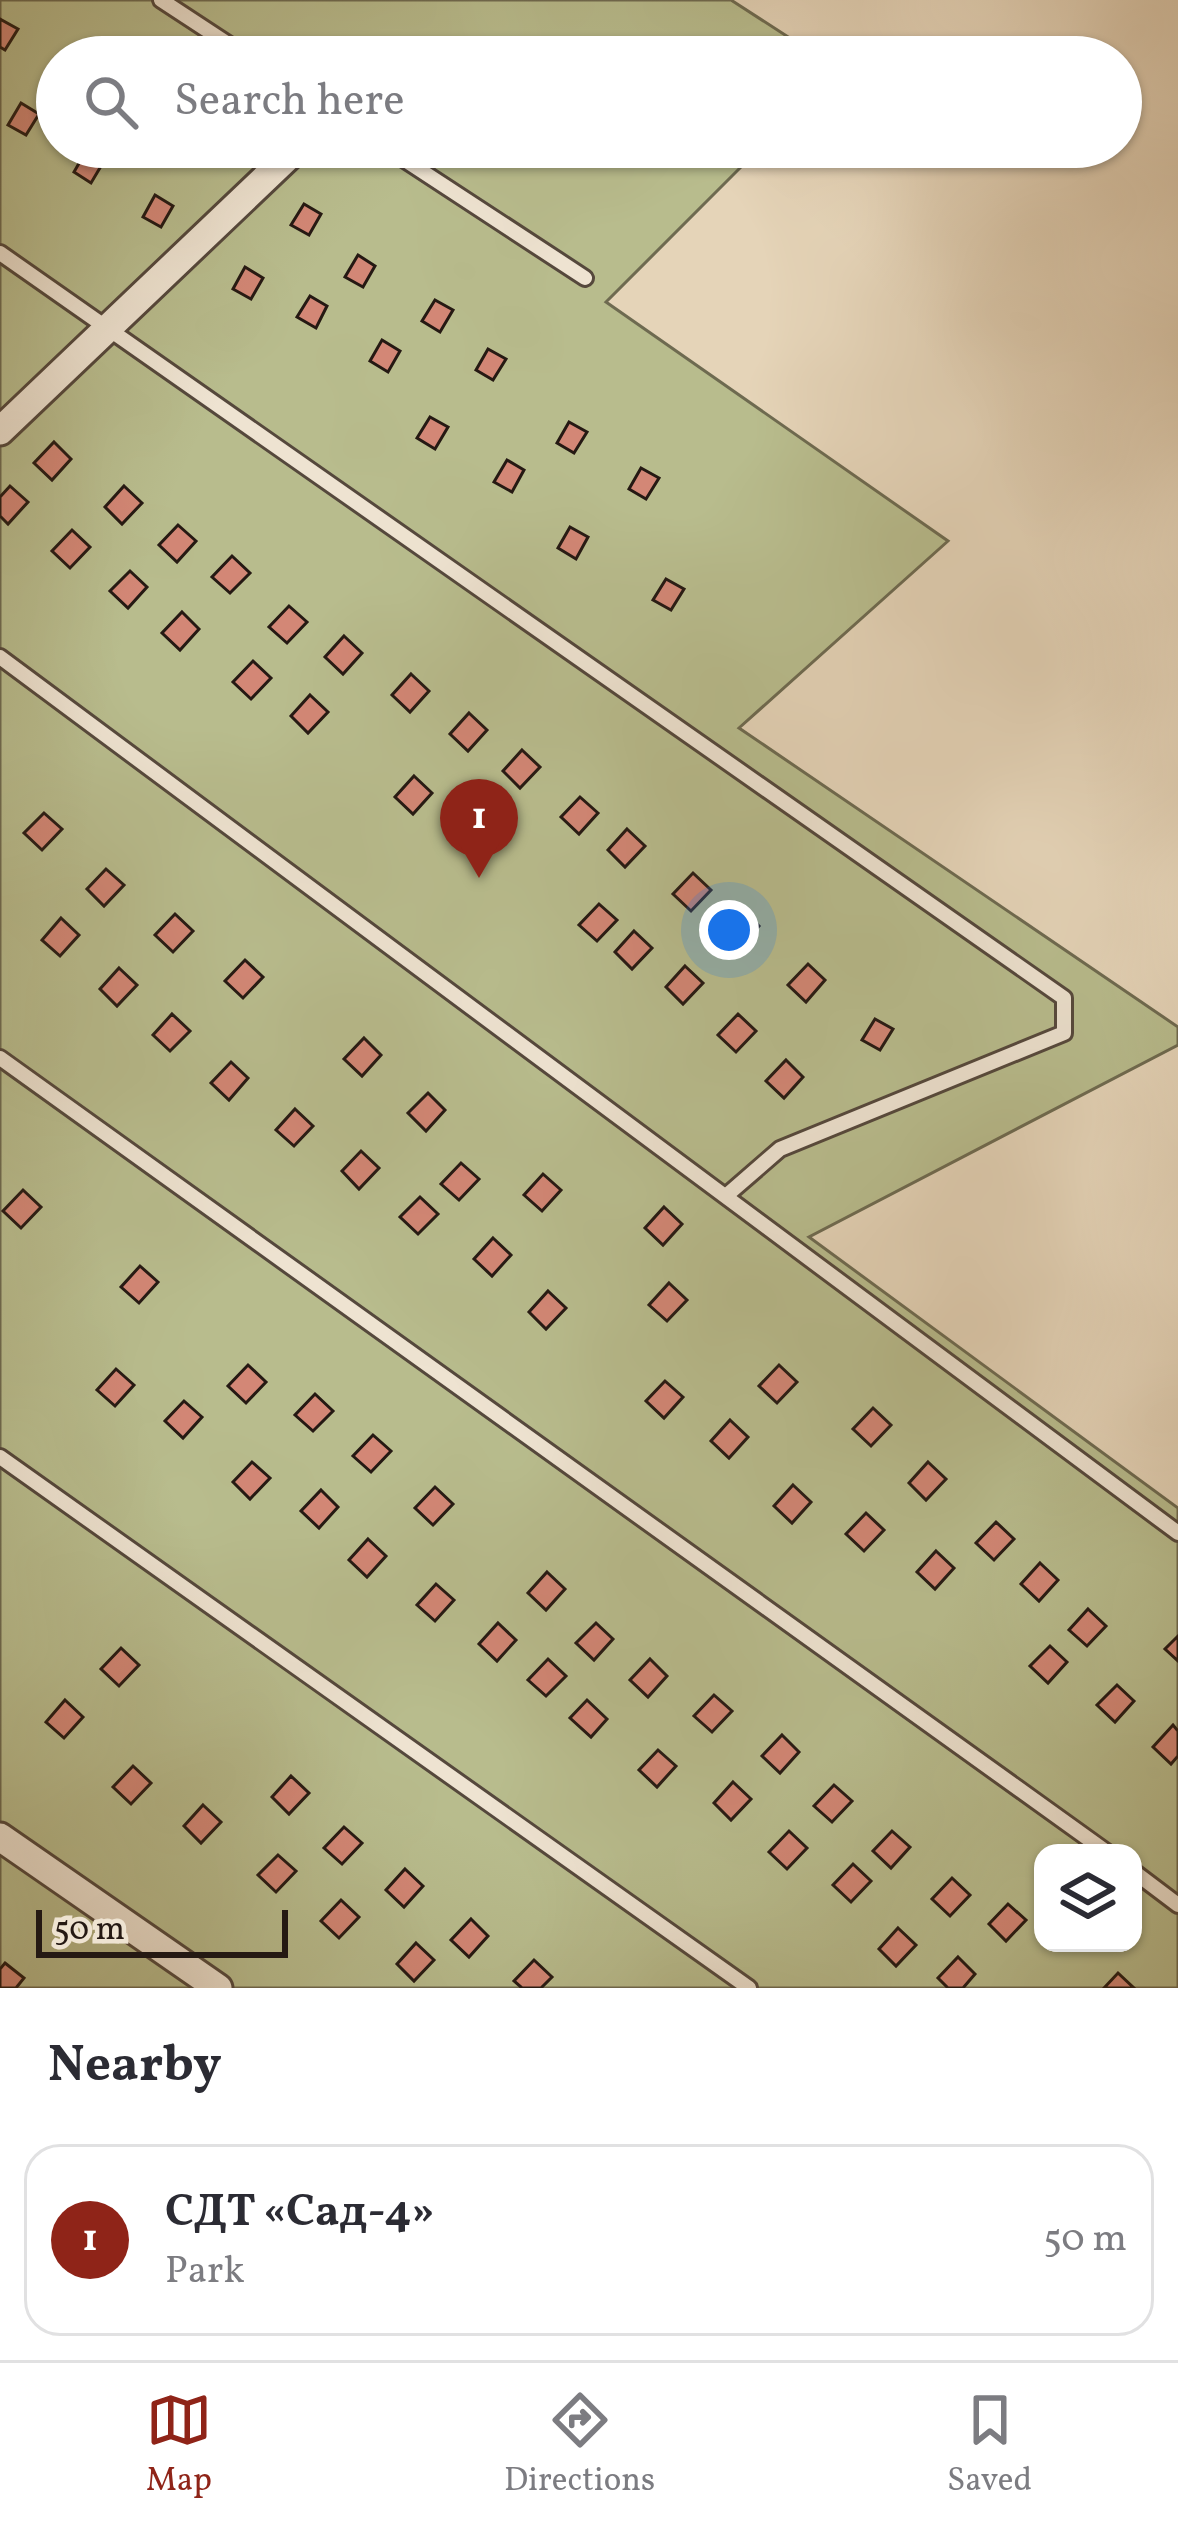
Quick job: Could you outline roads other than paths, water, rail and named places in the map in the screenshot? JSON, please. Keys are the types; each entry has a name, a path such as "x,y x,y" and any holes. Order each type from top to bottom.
{"street":[{"path":"0,431 276,168"},
{"path":"0,1837 218,1988"}],"lane":[{"path":"161,0 216,36"},
{"path":"417,168 585,278"},
{"path":"0,253 1064,998 1064,1033 780,1149 727,1195"},
{"path":"0,657 1178,1533"},
{"path":"0,1058 1095,1844"},
{"path":"0,1457 748,1988"},
{"path":"1142,1878 1178,1905"}],"place":[{"name":"СДТ «Сад-4»","path":"479,878"}]}
